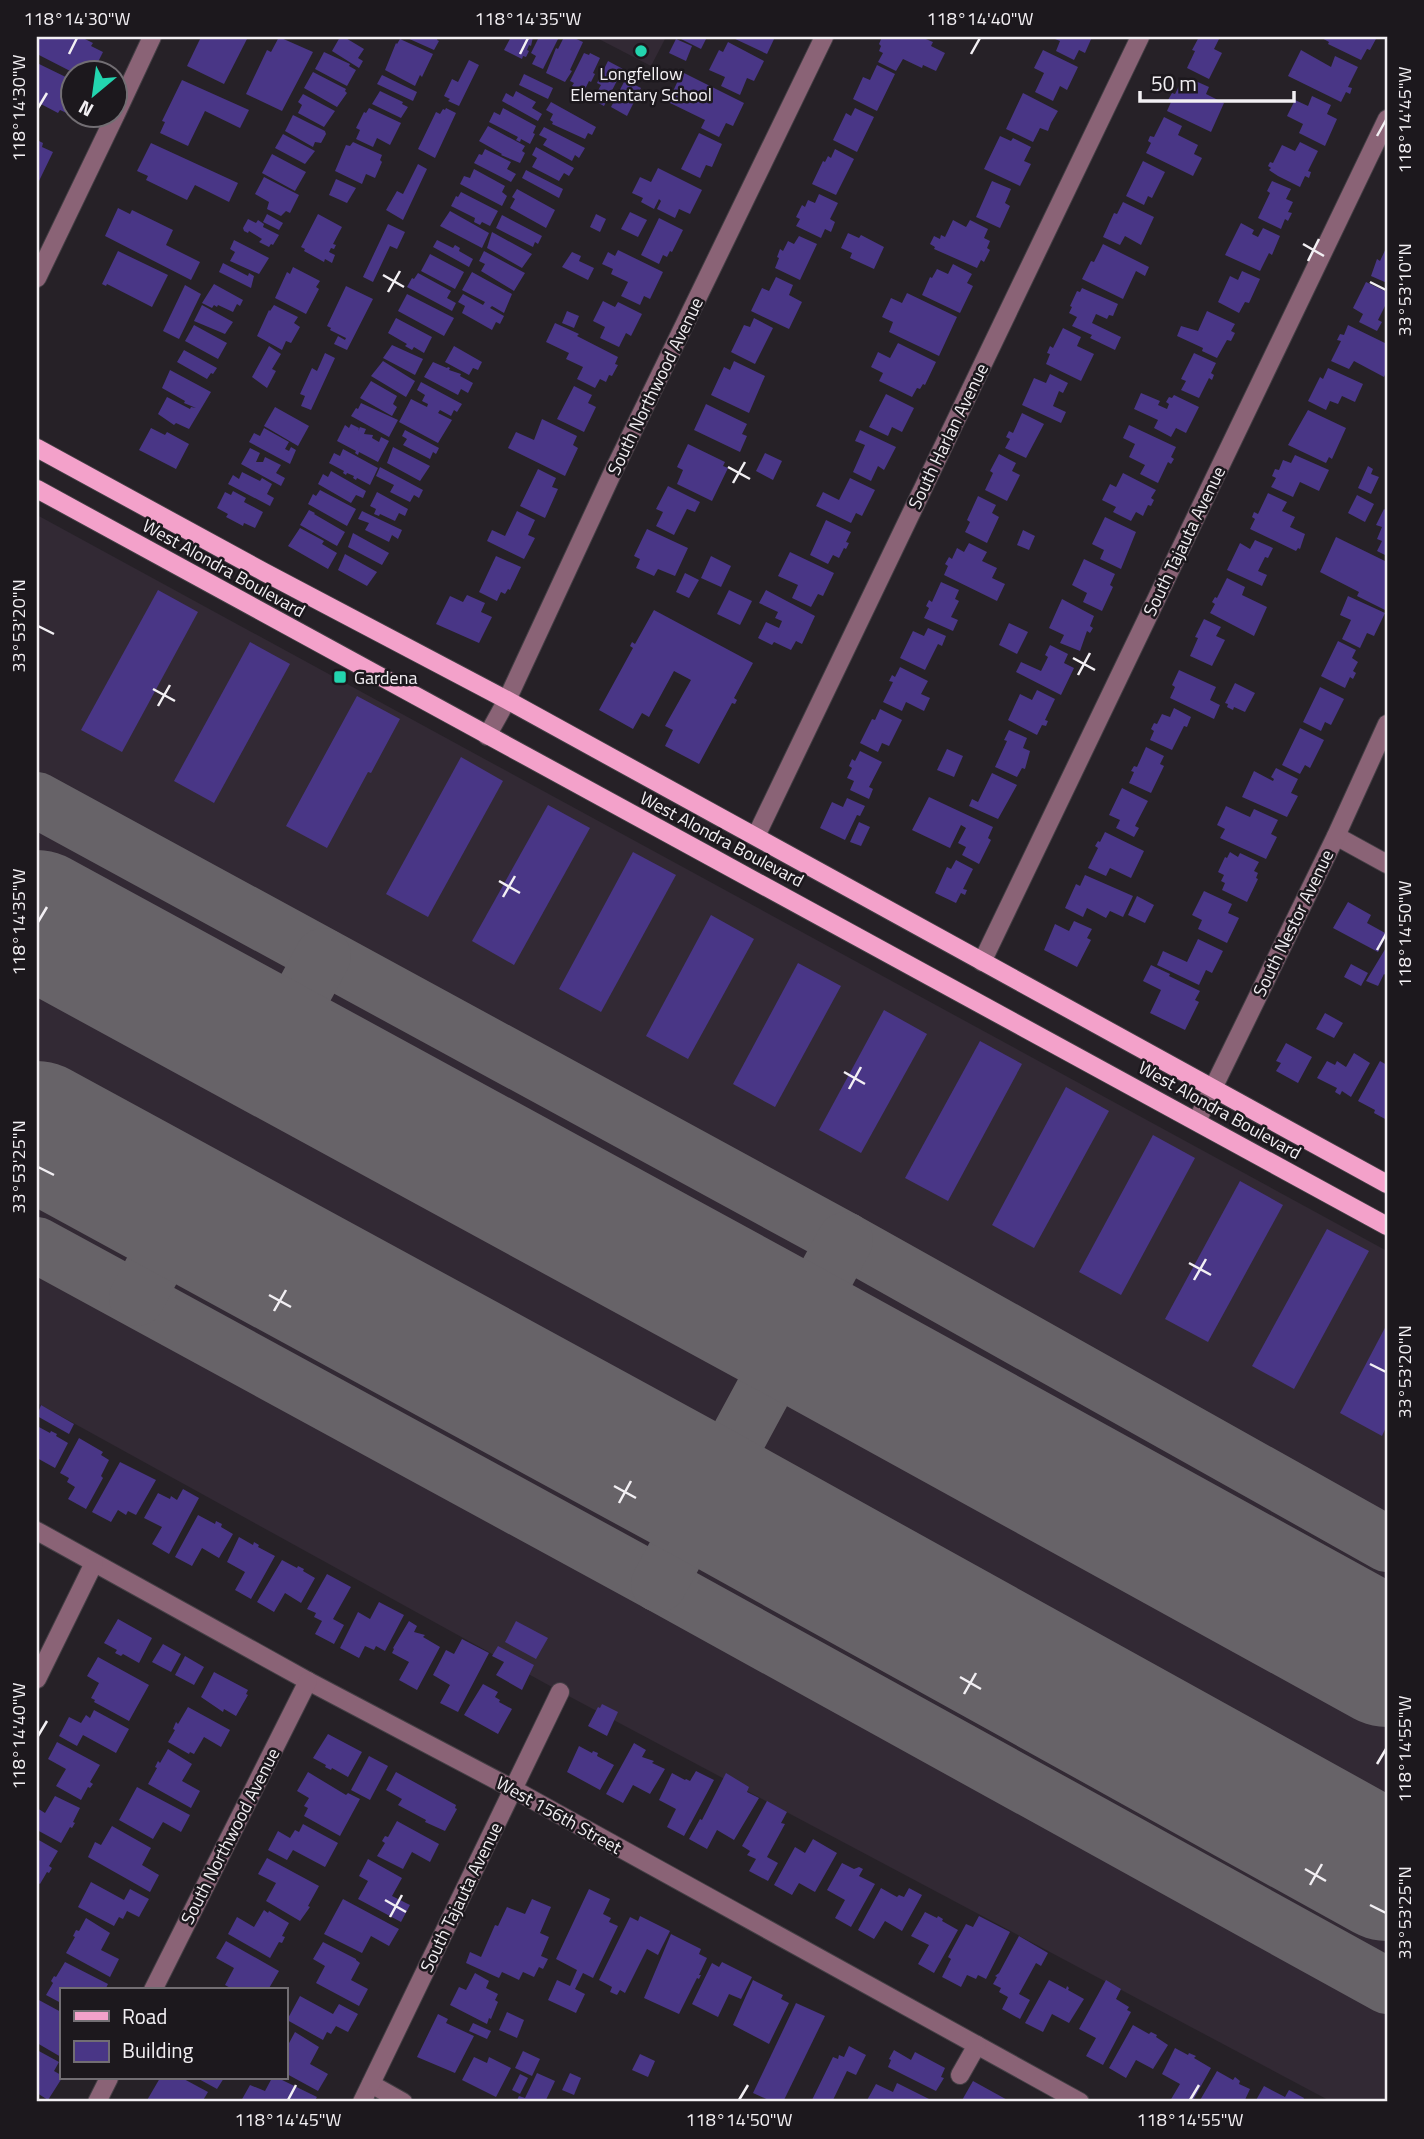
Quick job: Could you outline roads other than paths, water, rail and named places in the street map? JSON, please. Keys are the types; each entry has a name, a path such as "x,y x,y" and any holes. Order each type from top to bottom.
{"main road":[{"name":"West Alondra Boulevard","path":"37,448 507,700 1387,1184"},
{"name":"West Alondra Boulevard","path":"37,489 1387,1226"}],"street":[{"path":"130,83 152,37"},
{"name":"South Northwood Avenue","path":"487,736 507,700 611,476 824,37"},
{"name":"South Harlan Avenue","path":"756,836 1140,37"},
{"name":"South Tajauta Avenue","path":"982,962 1387,119"},
{"path":"37,278 108,130"},
{"name":"South Nestor Avenue","path":"1196,1121 1336,836 1387,724"},
{"path":"1336,836 1387,863"},
{"name":"West 156th Street","path":"37,1531 308,1681 513,1789 1080,2102"},
{"path":"37,1679 94,1563"},
{"name":"South Northwood Avenue","path":"154,1988 308,1681"},
{"name":"South Tajauta Avenue","path":"362,2102 561,1692"},
{"path":"960,2075 977,2045"},
{"path":"97,2102 108,2080"},
{"path":"371,2084 404,2102"}],"place":[{"name":"Longfellow Elementary School","path":"641,51"},
{"name":"Gardena","path":"340,677"}]}
